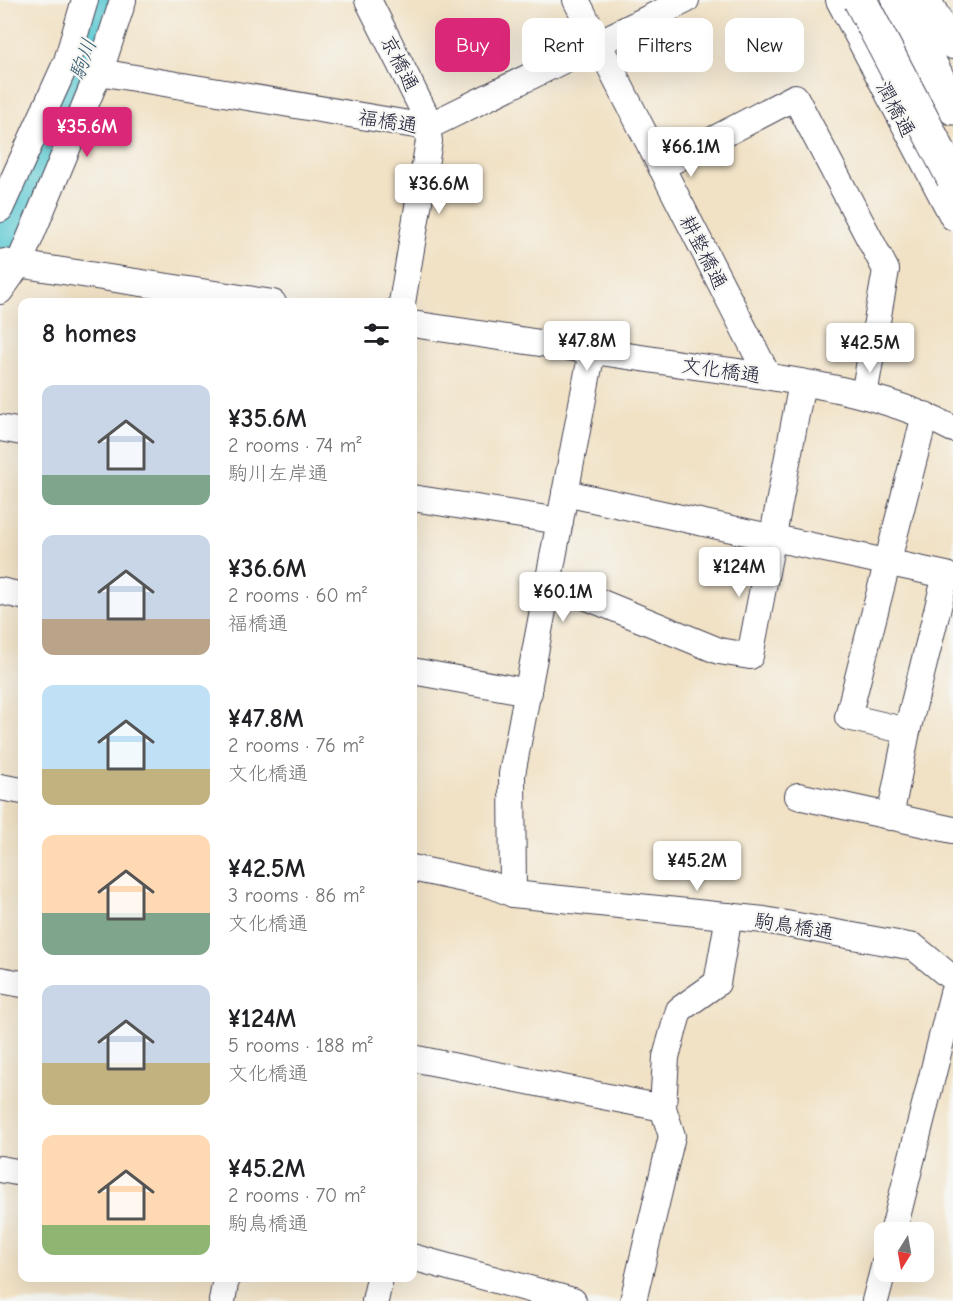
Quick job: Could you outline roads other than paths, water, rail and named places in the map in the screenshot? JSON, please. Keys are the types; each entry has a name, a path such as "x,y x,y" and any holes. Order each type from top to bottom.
{"highway":[{"path":"860,0 953,177"},
{"path":"898,0 953,108"}],"street":[{"path":"0,209 67,61 85,0"},
{"path":"0,291 10,262 99,72 123,0"},
{"name":"京橋通","path":"368,0 424,112 429,141 403,298"},
{"name":"耕整橋通","path":"576,0 585,18"},
{"name":"福橋通","path":"605,42 686,0"},
{"name":"潤橋通","path":"839,0 953,218"},
{"path":"928,0 953,46"},
{"name":"耕整橋通","path":"605,57 768,376"},
{"name":"福橋通","path":"99,72 427,127 542,72"},
{"path":"661,167 795,97 886,270 864,395"},
{"path":"10,262 241,298"},
{"name":"文化橋通","path":"417,325 768,376 864,395 925,414 953,429"},
{"path":"513,894 512,774 592,351"},
{"path":"548,581 719,651 750,656 802,383"},
{"path":"907,731 848,717 925,414"},
{"path":"0,428 18,431"},
{"path":"565,493 946,575 907,731 890,817"},
{"path":"417,499 560,521"},
{"path":"0,591 18,595"},
{"path":"417,672 528,692"},
{"path":"0,787 18,790"},
{"path":"798,796 953,830"},
{"name":"駒鳥橋通","path":"417,869 492,885 513,894 671,912 729,916 914,946 953,979"},
{"path":"633,1301 672,1136 663,1108 666,1057 679,1010 717,984 729,916"},
{"path":"0,980 18,983"},
{"path":"896,1222 953,993"},
{"path":"417,1059 663,1108"},
{"path":"0,1169 18,1172"},
{"path":"417,1258 573,1301"},
{"path":"222,1301 225,1282"},
{"path":"375,1301 379,1282"},
{"path":"875,1301 880,1282"}],"waterway":[{"name":"駒川","path":"0,248 84,61 103,0"}]}
